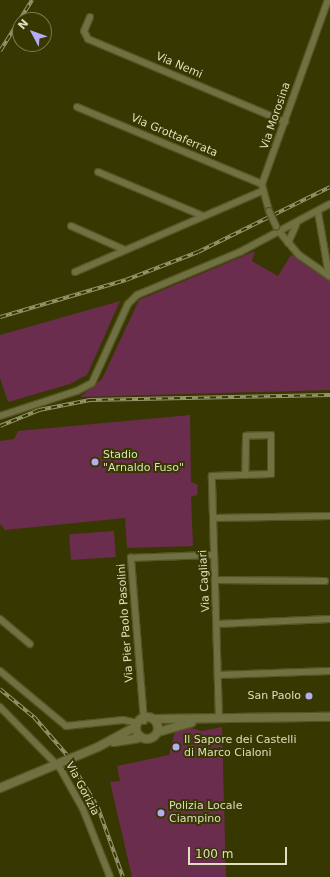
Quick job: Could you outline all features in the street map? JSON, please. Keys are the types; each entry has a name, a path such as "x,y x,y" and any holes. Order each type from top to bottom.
{"street":[{"name":"Via Morosina","path":"262,188 328,8 328,0"},
{"name":"Via Nemi","path":"90,17 84,31 88,39 285,122"},
{"name":"Via Grottaferrata","path":"78,106 262,188"},
{"path":"98,172 203,216"},
{"path":"75,272 203,216 262,188 269,211 277,229 288,244 330,277"},
{"path":"0,416 77,391 92,383 128,304 137,295 233,255 277,229 296,225 330,204"},
{"path":"318,212 330,277"},
{"path":"288,244 296,225"},
{"path":"71,226 125,250"},
{"name":"Via Cagliari","path":"219,719 212,476 245,475 271,474 271,435 246,436 245,475"},
{"path":"213,518 330,516"},
{"name":"Via Pier Paolo Pasolini","path":"139,724 131,558 214,555"},
{"path":"214,580 325,581"},
{"path":"0,619 30,644"},
{"path":"217,624 330,620"},
{"path":"0,671 63,725 76,727 103,722 139,724"},
{"path":"218,675 330,671"},
{"name":"Via Gorizia","path":"0,706 57,764 84,809 110,877"},
{"path":"0,788 98,746 139,724 154,719 330,717"},
{"path":"154,719 159,724 158,732"},
{"path":"98,746 138,738 187,722 219,719"},
{"path":"138,738 139,724"}],"shaded area":[{"path":"255,251 252,261 278,276 291,255 303,258 330,277 330,390 80,397 102,379 139,300"},
{"path":"120,301 87,375 70,384 8,402 0,378 0,335"},
{"name":"Stadio \"Arnaldo Fuso\"","path":"190,415 191,482 198,485 197,495 191,497 193,546 127,548 125,518 5,530 0,524 0,441 14,439 18,431"},
{"path":"114,531 116,557 71,560 69,534"},
{"path":"187,727 202,731 222,727 226,877 132,877 110,782 120,781 117,766 169,755 175,731"}],"railway":[{"path":"0,51 32,0"},
{"path":"0,317 126,280 198,252 330,187"},
{"path":"0,426 39,410 90,400 330,395"},
{"path":"0,689 34,717 67,755"},
{"path":"71,763 98,807 123,877"}],"place":[{"name":"Stadio \"Arnaldo Fuso\"","path":"95,462"},
{"name":"San Paolo","path":"309,696"},
{"name":"Il Sapore dei Castelli di Marco Cialoni","path":"176,747"},
{"name":"Polizia Locale Ciampino","path":"161,813"}]}
